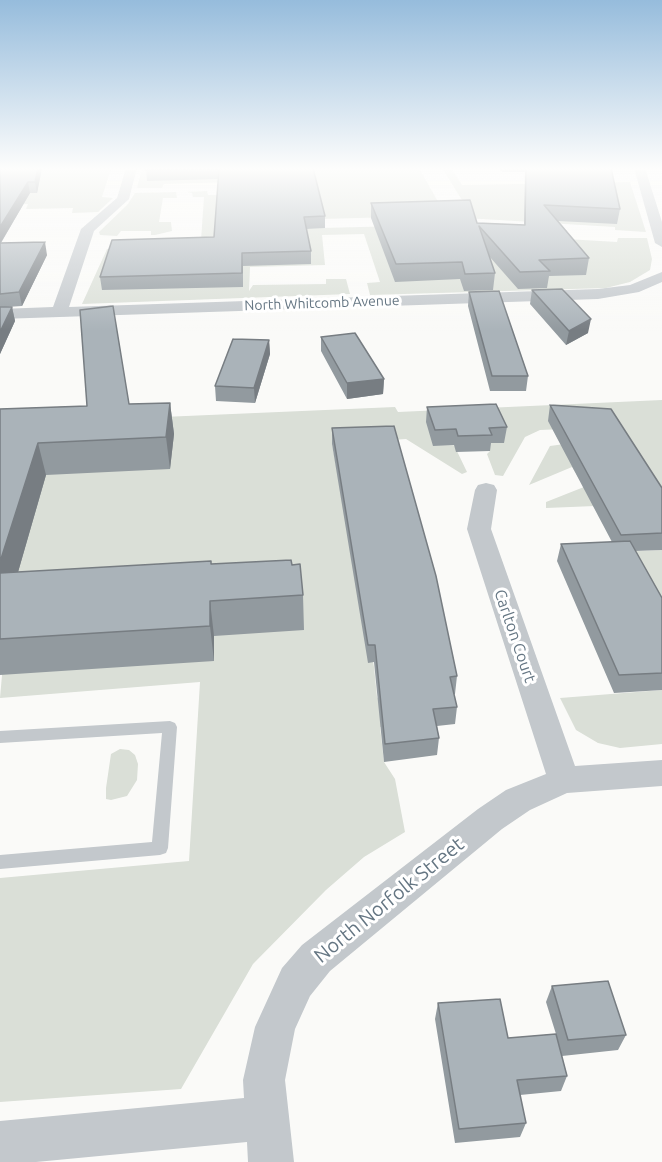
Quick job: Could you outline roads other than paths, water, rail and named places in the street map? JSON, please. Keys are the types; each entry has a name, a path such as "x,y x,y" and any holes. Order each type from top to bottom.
{"street":[{"path":"59,312 88,230 97,222"},
{"path":"656,222 662,243"},
{"name":"North Whitcomb Avenue","path":"0,314 590,295 644,286 662,276"},
{"name":"Carlton Court","path":"486,490 480,530 564,780"},
{"name":"North Norfolk Street","path":"271,1162 264,1080 275,1027 296,982 316,958 490,819 533,792 564,780 662,774"},
{"path":"0,1143 269,1118"}],"lane":[{"path":"0,737 170,727 160,848 0,862"}]}
